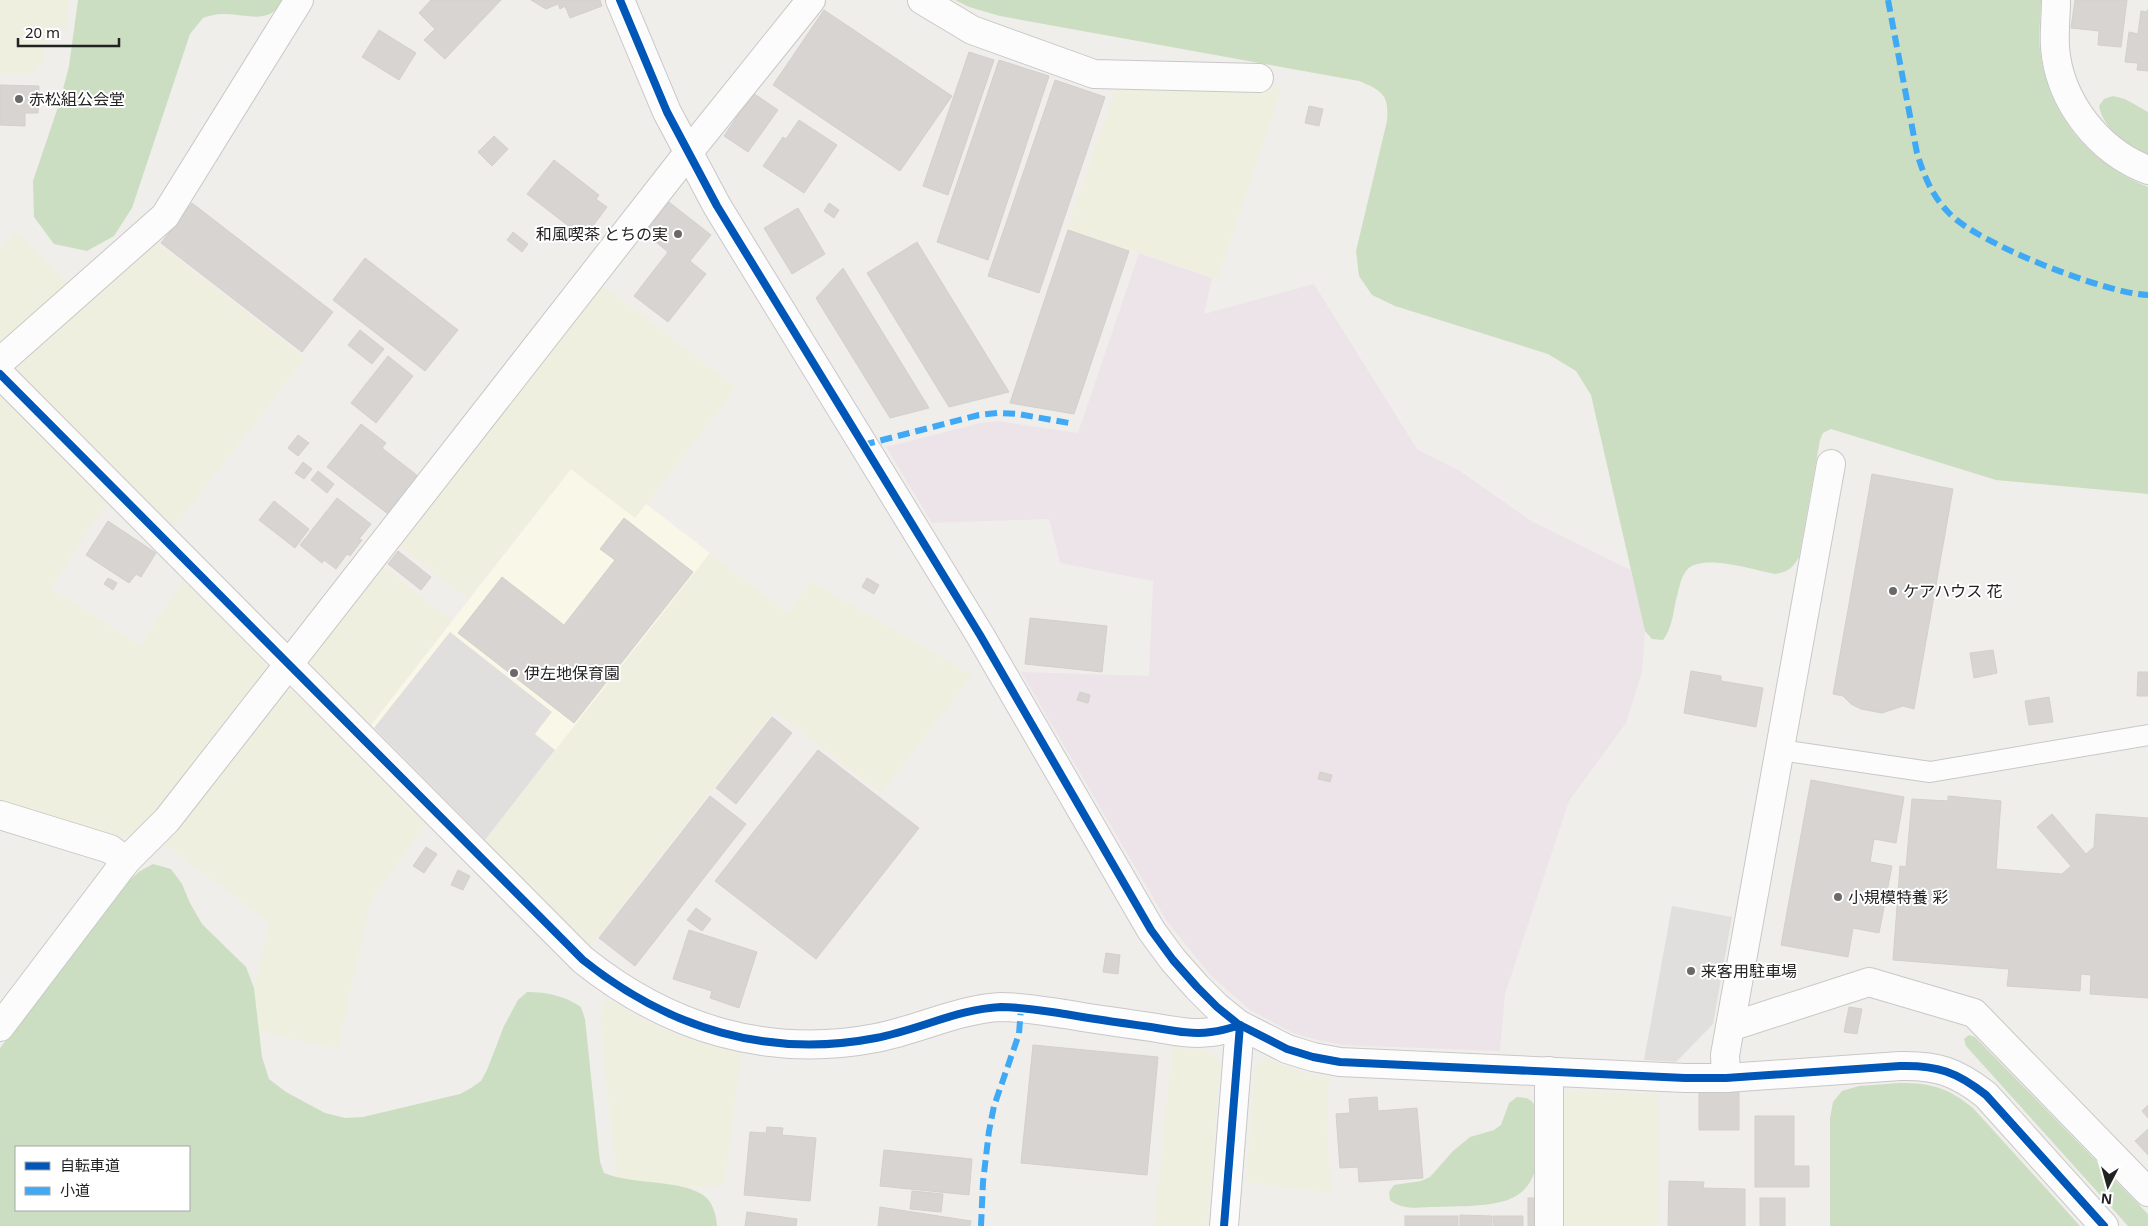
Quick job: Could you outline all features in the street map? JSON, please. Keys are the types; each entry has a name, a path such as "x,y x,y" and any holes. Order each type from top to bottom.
{"street":[{"path":"0,362 165,216 299,0"},
{"path":"620,0 656,87 688,154 722,213 980,635 1132,899 1173,960 1217,1007 1240,1025 1287,1050 1340,1062 1685,1078 1726,1078 1923,1065 1946,1070 1967,1080 1986,1095 2104,1226"},
{"path":"0,1027 126,861 167,820 688,154 812,0"},
{"path":"922,0 972,30 1094,74 1259,78"},
{"path":"2056,0 2055,47 2061,76 2072,104 2089,128 2110,149 2135,165 2148,170"},
{"path":"0,374 583,960 611,982 640,1000 672,1016 738,1038 808,1045 843,1044 878,1038 969,1012 1000,1007 1031,1009 1180,1032 1211,1032 1240,1025"},
{"path":"1726,1078 1725,1055 1831,464"},
{"path":"0,815 110,849 126,861"},
{"path":"1730,1027 1869,982 1974,1013 2148,1192"},
{"path":"1224,1226 1240,1025"},
{"path":"1549,1071 1549,1226"}],"lane":[{"path":"1780,750 1930,772 2148,735"}],"shaded area":[{"path":"1139,253 1212,278 1204,314 1314,284 1417,449 1460,471 1531,521 1631,570 1645,631 1642,672 1626,723 1569,801 1505,994 1500,1051 1343,1045 1317,1040 1293,1033 1250,1010 1211,976 1166,920 1021,672 1149,676 1153,581 1060,563 1049,519 932,523 886,447 981,423 998,421 1078,433"},
{"name":"伊左地保育園","path":"571,469 634,517 646,504 710,553 485,840 371,725"},
{"path":"450,632 552,712 535,734 555,750 485,840 374,728"},
{"name":"来客用駐車場","path":"1672,906 1732,917 1713,1024 1676,1062 1644,1060"}],"green space":[{"path":"0,0 69,0 67,29 46,27 43,62 30,74 0,73"},
{"path":"78,0 284,0 271,13 264,16 223,14 203,18 190,34 132,208 114,236 87,251 54,244 34,217 33,181 60,101 69,66"},
{"path":"955,0 2041,0 2039,31 2044,74 2062,116 2074,134 2107,165 2126,177 2148,187 2148,494 1996,480 1831,429 1823,433 1820,440 1799,557 1795,564 1787,571 1775,574 1728,564 1703,563 1693,566 1686,571 1682,578 1672,621 1666,635 1663,640 1652,639 1645,631 1591,395 1576,371 1548,354 1395,306 1372,295 1359,276 1356,251 1387,121 1387,105 1379,91 1359,81 1000,16 969,7"},
{"path":"1116,87 1282,88 1217,279 1067,229"},
{"path":"2113,96 2125,99 2148,112 2148,154 2118,136 2101,114 2099,106 2104,99"},
{"path":"17,232 68,284 0,342 0,249"},
{"path":"156,242 305,358 174,527 18,371 19,361"},
{"path":"602,284 736,388 635,518 571,469 468,599 398,545"},
{"path":"0,395 107,502 51,588 140,646 183,580 265,662 265,673 157,811 133,835 118,838 0,802"},
{"path":"710,553 787,613 812,582 972,675 881,793 774,711 590,946 485,840"},
{"path":"382,566 452,620 371,725 312,666 312,655"},
{"path":"293,690 426,824 371,899 338,1049 259,1031 254,988 269,922 162,842 284,691"},
{"path":"153,864 171,869 182,884 202,924 246,967 254,988 262,1057 269,1079 286,1092 325,1113 345,1118 363,1117 460,1094 481,1081 504,1026 518,1000 527,992 556,995 575,1003 581,1007 585,1019 600,1162 604,1173 615,1177 681,1186 693,1190 703,1195 712,1205 717,1226 0,1226 0,1048 125,884 140,871"},
{"path":"614,1001 633,1014 665,1030 700,1043 741,1054 724,1186 682,1187 617,1178 600,1020 604,1003"},
{"path":"1969,1035 1975,1037 2148,1214 2148,1226 2128,1226 1966,1046 1964,1039"},
{"path":"1172,1046 1211,1052 1220,1063 1207,1226 1154,1226"},
{"path":"1266,1059 1309,1074 1329,1078 1327,1129 1331,1193 1246,1182 1255,1065"},
{"path":"1900,1083 1921,1084 1939,1088 1956,1096 1973,1108 2080,1226 1830,1226 1830,1118 1833,1102 1842,1091 1859,1086"},
{"path":"1567,1090 1658,1094 1658,1226 1560,1226 1560,1097"},
{"path":"1517,1097 1526,1098 1532,1102 1537,1110 1538,1120 1538,1150 1535,1170 1527,1187 1520,1194 1502,1202 1464,1206 1412,1208 1401,1206 1390,1200 1389,1192 1394,1185 1421,1181 1430,1177 1453,1151 1470,1137 1494,1130 1501,1125 1509,1103"}],"building":[{"path":"431,0 501,0 445,59 424,40 435,29 419,13"},
{"path":"531,0 600,0 602,6 570,18 565,6 560,9 558,4 546,9"},
{"path":"2075,0 2127,0 2121,47 2098,45 2099,31 2071,28"},
{"path":"824,10 952,96 900,171 773,85"},
{"path":"2141,11 2148,12 2148,71 2137,70 2138,63 2125,62 2129,32 2138,34"},
{"path":"379,30 416,53 399,80 362,57"},
{"path":"969,52 994,60 948,195 923,186"},
{"path":"999,60 1049,76 988,260 937,242"},
{"path":"1055,80 1105,97 1039,293 988,276"},
{"name":"赤松組公会堂","path":"0,85 39,86 38,113 25,113 25,126 0,125"},
{"path":"753,93 778,110 748,152 724,136"},
{"path":"1309,106 1323,109 1319,126 1305,123"},
{"path":"799,120 837,145 804,193 763,166 783,137 786,139"},
{"path":"494,136 508,149 492,166 478,152"},
{"path":"554,160 599,195 596,199 607,207 584,238 527,194"},
{"path":"669,202 711,235 690,261 706,274 668,322 634,296 668,252 645,233"},
{"path":"192,203 333,312 302,352 161,243"},
{"path":"829,203 839,210 834,218 824,211"},
{"path":"798,208 825,254 792,274 764,228"},
{"path":"1068,230 1129,251 1074,414 1010,403"},
{"path":"513,232 528,244 522,252 507,240"},
{"path":"917,242 1009,392 949,407 867,273"},
{"path":"365,258 458,330 425,371 333,300"},
{"path":"843,268 929,408 890,418 816,298"},
{"path":"360,330 384,349 372,364 348,345"},
{"path":"388,356 413,376 376,423 351,403"},
{"path":"361,424 386,443 382,448 418,476 388,514 327,467"},
{"path":"298,435 309,443 298,456 288,448"},
{"path":"303,462 312,469 304,479 295,473"},
{"path":"318,471 334,484 327,493 311,480"},
{"name":"ケアハウス 花","path":"1872,474 1953,489 1914,709 1903,706 1882,713 1861,709 1851,704 1843,696 1833,694"},
{"path":"337,498 371,524 359,539 362,540 350,556 347,554 336,569 324,560 322,563 300,545"},
{"path":"274,501 309,529 295,548 259,520"},
{"path":"624,518 693,572 574,723 458,633 502,577 564,625 615,560 600,549"},
{"path":"108,521 156,553 141,577 136,574 129,583 86,555"},
{"path":"398,551 431,577 421,590 388,564"},
{"path":"108,578 117,583 113,590 104,584"},
{"path":"867,578 879,585 874,594 862,587"},
{"path":"1030,618 1107,626 1102,672 1025,664"},
{"path":"1993,650 1997,673 1974,678 1970,653"},
{"path":"1691,671 1721,676 1721,681 1763,688 1756,727 1684,713"},
{"path":"2138,672 2148,672 2148,696 2137,696"},
{"path":"1080,692 1090,695 1088,703 1077,700"},
{"path":"2049,697 2053,722 2029,725 2025,701"},
{"path":"772,717 792,733 736,804 716,788"},
{"path":"818,750 919,828 816,959 715,881"},
{"path":"1320,772 1332,775 1330,782 1318,779"},
{"name":"小規模特養 彩","path":"1811,780 1904,797 1896,843 1874,839 1870,862 1892,866 1879,933 1853,928 1848,957 1781,945"},
{"path":"710,796 746,824 635,966 599,938"},
{"path":"1948,796 2001,801 1996,869 2062,874 2071,866 2037,827 2052,814 2086,854 2094,847 2096,814 2148,818 2148,998 2090,994 2091,975 2081,974 2080,991 2007,986 2009,969 1893,960 1900,866 1906,867 1912,799 1948,801"},
{"path":"426,847 437,854 424,873 413,866"},
{"path":"458,870 470,876 463,890 451,885"},
{"path":"696,908 711,919 702,931 687,920"},
{"path":"689,930 757,952 739,1008 710,998 712,991 673,979"},
{"path":"1106,953 1120,955 1118,974 1103,972"},
{"path":"1849,1007 1862,1009 1857,1034 1844,1032"},
{"path":"1033,1045 1158,1057 1147,1175 1021,1163"},
{"path":"1739,1092 1739,1130 1699,1130 1699,1093"},
{"path":"1377,1097 1378,1111 1417,1108 1423,1178 1359,1182 1358,1167 1340,1168 1336,1114 1350,1113 1349,1099"},
{"path":"2148,1105 2148,1118 2142,1111"},
{"path":"1755,1116 1794,1116 1794,1166 1809,1166 1809,1187 1755,1187"},
{"path":"767,1127 783,1128 782,1135 816,1138 810,1201 744,1195 750,1132 766,1133"},
{"path":"2148,1129 2148,1155 2135,1141"},
{"path":"884,1150 972,1159 969,1195 880,1186"},
{"path":"1669,1181 1704,1182 1703,1188 1745,1189 1745,1226 1668,1226"},
{"path":"912,1191 943,1194 941,1212 910,1209"},
{"path":"1528,1198 1541,1198 1541,1226 1528,1226"},
{"path":"1760,1198 1785,1198 1785,1226 1760,1226"},
{"path":"880,1207 971,1221 970,1226 878,1226"},
{"path":"747,1212 797,1219 796,1226 745,1226"},
{"path":"1460,1215 1492,1216 1492,1226 1460,1226"},
{"path":"1405,1216 1458,1216 1458,1226 1405,1226"},
{"path":"1493,1216 1523,1216 1523,1226 1494,1226"}],"marked path":[{"path":"1888,0 1917,153 1929,185 1949,213 1964,225 1986,238 2043,265 2103,286 2148,295"},
{"path":"863,445 979,415 998,413 1018,414 1069,423"},
{"path":"981,1226 983,1182 989,1131 994,1106 1019,1034 1021,1008"}],"cycle path":[{"path":"620,0 667,112 717,206 980,635 1151,930 1173,960 1217,1007 1238,1024 1287,1049 1313,1057 1340,1062 1685,1078 1726,1078 1900,1066 1936,1069 1956,1075 1986,1095 2104,1226"},
{"path":"0,374 583,960 616,984 649,1004 684,1020 720,1032 758,1040 796,1044 836,1043 876,1038 969,1012 1001,1007 1041,1010 1188,1033 1215,1032 1240,1025 1224,1226"}],"place":[{"name":"赤松組公会堂","path":"19,99"},
{"name":"和風喫茶 とちの実","path":"678,234"},
{"name":"ケアハウス 花","path":"1893,591"},
{"name":"伊左地保育園","path":"514,673"},
{"name":"小規模特養 彩","path":"1838,897"},
{"name":"来客用駐車場","path":"1691,971"}]}
